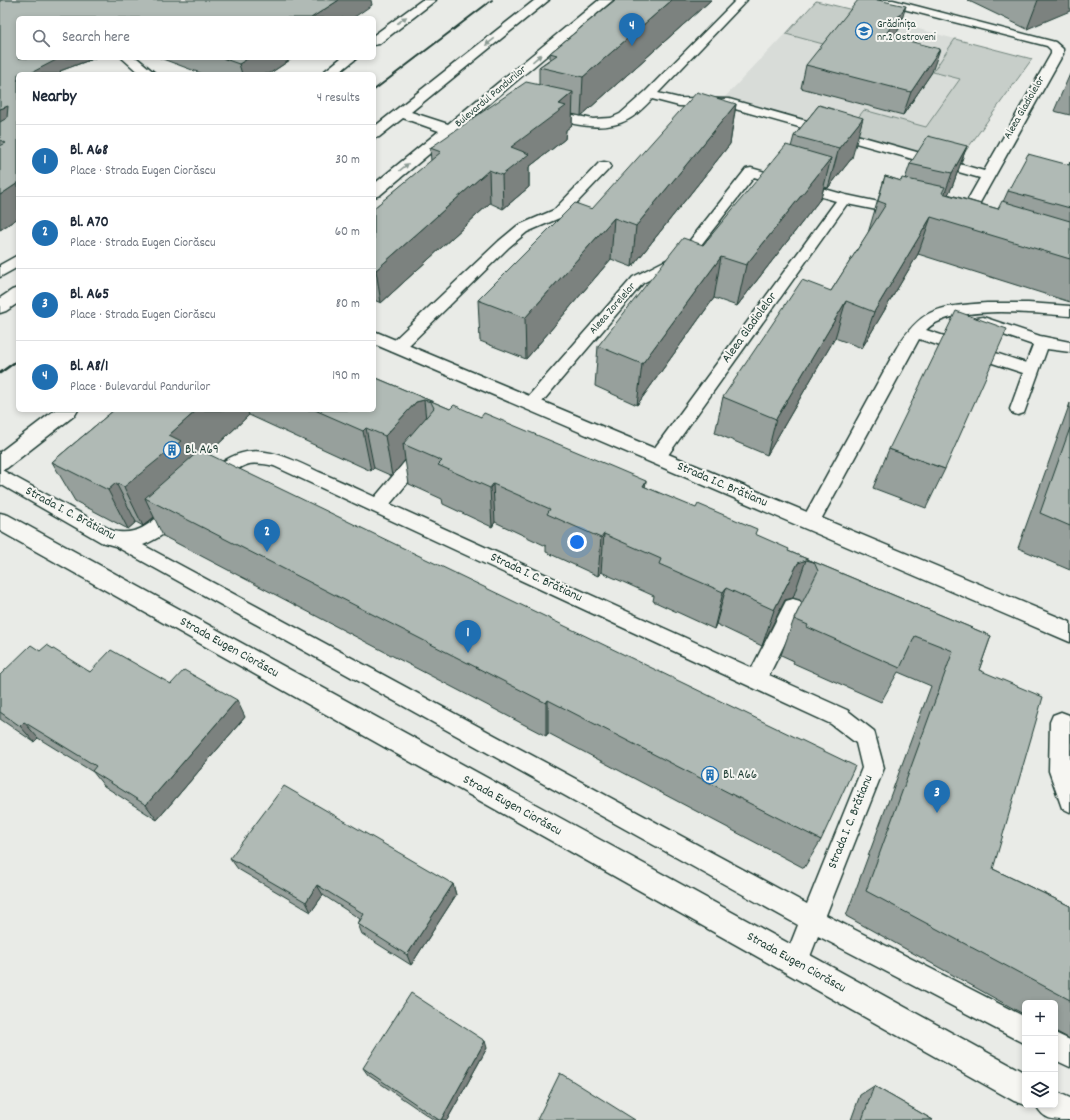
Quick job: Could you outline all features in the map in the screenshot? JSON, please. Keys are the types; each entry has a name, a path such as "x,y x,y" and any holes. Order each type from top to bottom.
{"street":[{"path":"376,39 430,0"},
{"path":"376,132 542,0"},
{"name":"Bulevardul Pandurilor","path":"376,190 452,130 607,0"},
{"path":"131,60 146,72"},
{"path":"331,72 347,60"},
{"path":"401,113 452,130"},
{"path":"0,307 16,295"},
{"name":"Strada I.C. Brătianu","path":"376,338 1070,632"},
{"path":"0,463 65,412"},
{"name":"Strada Eugen Ciorăscu","path":"0,521 1022,1088"},
{"path":"1057,1108 1070,1115"}],"lane":[{"path":"538,112 586,123 606,123 621,119 629,114 742,0"},
{"name":"Aleea Gladiolelor","path":"880,0 1051,44 1057,48 1057,54 961,224"},
{"path":"649,94 679,102 729,103 987,176"},
{"path":"488,99 502,103"},
{"path":"397,347 504,244 522,230 559,213 577,196 604,166"},
{"name":"Aleea Zorelelor","path":"531,404 638,280 685,256 751,172 844,199"},
{"path":"844,199 914,214"},
{"name":"Aleea Gladiolelor","path":"657,457 844,199"},
{"path":"945,221 976,229"},
{"path":"0,272 16,261"},
{"path":"810,522 900,356 915,332 927,320 942,313 976,308 1015,306 1070,311"},
{"path":"952,312 1042,342 1062,347 1070,347"},
{"path":"915,332 1031,370"},
{"path":"1018,409 1042,342"},
{"path":"378,506 428,447"},
{"name":"Strada I. C. Brătianu","path":"0,476 108,537 122,542 141,538 155,530 231,463 243,458 259,456 277,460 838,717 866,738 873,768 795,963"},
{"path":"122,542 812,920 1022,1029"},
{"path":"757,679 793,607"},
{"path":"1062,722 1060,771 1070,801"},
{"path":"1058,1048 1070,1054"}],"shaded area":[{"path":"816,1 1032,59 957,163 724,98"},
{"path":"816,1 853,10 823,44 786,34"},
{"path":"955,39 1032,59 957,163 846,132 864,110 926,127 960,79 933,72"}],"building":[{"path":"0,0 339,0 314,16 16,16 16,60 56,60 33,72 16,72 16,184 0,195 0,146 6,143 0,140 0,122 7,118 8,106 0,109"},
{"path":"615,0 672,0 583,77 539,67 557,55 550,53"},
{"path":"858,0 878,0 906,6 885,35 940,49 911,92 806,65"},
{"path":"228,60 246,60 239,64"},
{"path":"526,82 573,92 559,104 566,106 511,147 529,154 502,175 489,170 376,270 376,206 441,152 430,148"},
{"path":"697,92 736,104 636,226 614,218 525,318 478,300 575,203 592,209"},
{"path":"819,105 863,118 839,148 794,136"},
{"path":"928,136 967,146 952,173 910,164"},
{"path":"786,145 831,158 746,265 721,257 642,364 598,346 683,238 703,245"},
{"path":"1028,154 1069,165 1070,162 1070,208 1008,191"},
{"path":"885,176 901,181 902,178 945,187 942,193 998,209 1002,201 1070,221 1070,259 931,217 874,312 846,301 776,419 723,397 802,280 831,291 886,204 878,201"},
{"path":"956,311 1007,329 945,469 889,449"},
{"path":"376,378 450,409 454,405 481,417 484,413 587,456 646,481 643,486 696,508 698,504 757,529 755,534 789,549 788,551 991,636 979,670 1043,697 993,869 1070,906 1070,1000 866,891 953,651 915,636 900,668 807,627 808,625 794,619 818,571 814,562 806,560 798,563 774,610 726,588 723,592 659,564 661,559 604,534 601,538 547,514 550,509 493,484 490,488 438,465 442,461 403,444 434,408 431,402 424,400 416,402 385,436 366,428 363,431 320,412 376,412"},
{"path":"112,412 195,412 169,435 181,441 124,487 116,483 108,490 52,462"},
{"path":"1070,428 1070,526 1040,513"},
{"path":"200,450 855,766 821,840 548,700 546,703 145,498"},
{"path":"31,645 40,651 47,645 90,672 111,650 171,684 184,670 237,700 146,805 92,771 96,766 24,722 20,726 0,712 0,675"},
{"path":"284,786 453,884 407,955 358,924 364,914 317,885 306,902 230,858"},
{"path":"411,993 485,1041 441,1120 363,1068"},
{"path":"560,1073 635,1120 537,1120"},
{"path":"874,1086 933,1120 862,1120"}],"railway":[{"path":"376,88 492,0"},
{"path":"0,373 16,361"}],"place":[{"name":"Grădinița nr.2 Ostroveni","path":"864,31"},
{"name":"Bl. A8/1","path":"632,46"},
{"name":"Bl. A69","path":"172,450"},
{"name":"Bl. A70","path":"267,552"},
{"name":"Bl. A68","path":"468,653"},
{"name":"Bl. A66","path":"710,775"},
{"name":"Bl. A65","path":"937,813"}]}
